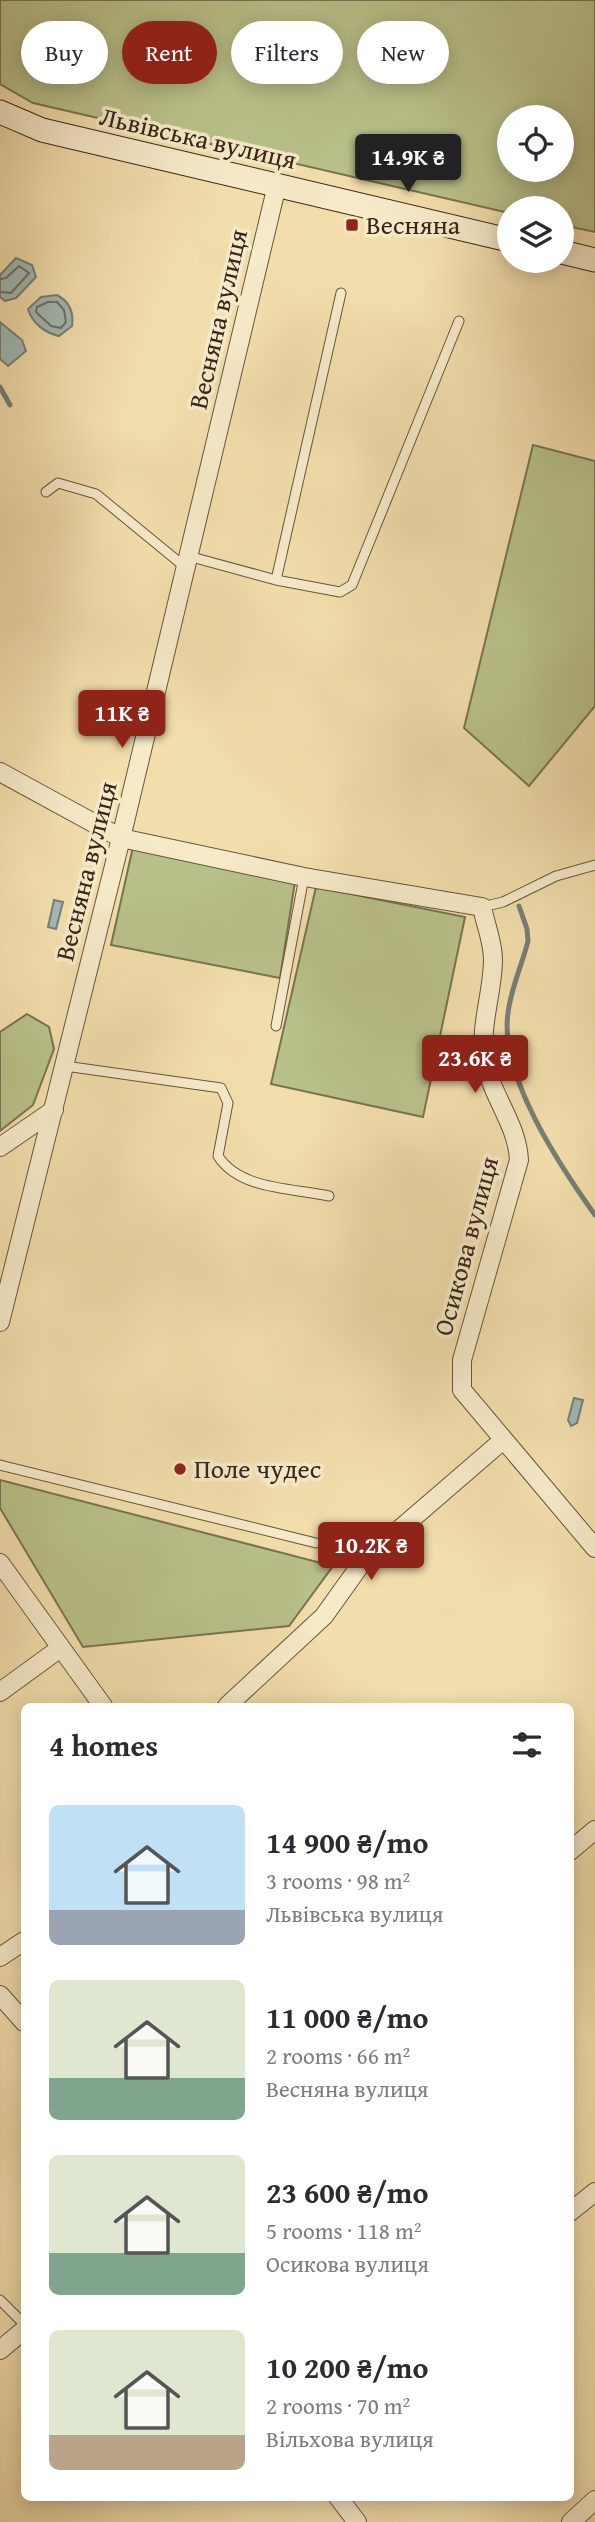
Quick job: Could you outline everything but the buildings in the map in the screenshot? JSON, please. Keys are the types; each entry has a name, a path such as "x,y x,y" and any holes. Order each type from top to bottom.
{"main road":[{"name":"Львівська вулиця","path":"0,112 42,130 497,237"},
{"path":"574,255 595,260"}],"street":[{"name":"Весняна вулиця","path":"0,1322 121,838 277,185"},
{"path":"0,772 121,838 304,877 481,906"},
{"name":"Осикова вулиця","path":"481,906 493,955 483,1034 485,1059 490,1083 517,1140 519,1160 460,1376 462,1390 502,1441 595,1548"},
{"path":"0,1147 54,1110"},
{"path":"230,1703 324,1616 364,1560 502,1441"},
{"path":"0,1563 59,1649 101,1703"},
{"path":"0,1692 59,1649"},
{"path":"574,1848 595,1830"},
{"path":"0,1957 21,1943"},
{"path":"0,1995 21,2019"},
{"path":"574,2209 595,2192"},
{"path":"0,2350 21,2332"},
{"path":"571,2522 595,2500"},
{"path":"341,2501 357,2522"}],"lane":[{"path":"276,580 341,293"},
{"path":"46,492 58,483 96,494 187,562 340,592 352,585 459,321"},
{"path":"481,906 503,902 556,876 595,865"},
{"path":"276,1026 304,877"},
{"path":"65,1066 221,1088 228,1104 218,1156 227,1170 242,1179 329,1196"},
{"path":"0,1465 316,1543"},
{"path":"0,2300 21,2321"}],"green space":[{"path":"0,0 595,0 595,232 574,228 574,196 497,196 497,210 33,103 0,84"},
{"path":"533,445 595,461 595,706 529,786 464,728"},
{"path":"133,847 296,875 280,978 111,945"},
{"path":"316,887 465,917 423,1117 271,1084"},
{"path":"27,1014 49,1027 54,1049 33,1105 0,1131 0,1032"},
{"path":"0,1480 333,1566 289,1626 83,1647 0,1508"}],"water":[{"path":"16,258 32,265 36,277 16,298 5,301 0,297 0,275"},
{"path":"57,295 68,304 72,316 72,326 59,336 40,327 28,309 41,297"},
{"path":"0,322 22,340 26,351 8,366 0,359"},
{"path":"54,900 63,902 56,929 48,927"},
{"path":"574,1398 583,1400 577,1423 571,1426 568,1420"}],"waterway":[{"path":"0,387 10,405"},
{"path":"519,906 528,941 508,1013 508,1037 513,1064 535,1119 565,1171 595,1215"}],"place":[{"name":"Весняна","path":"352,225"},
{"name":"Поле чудес","path":"180,1469"}]}
